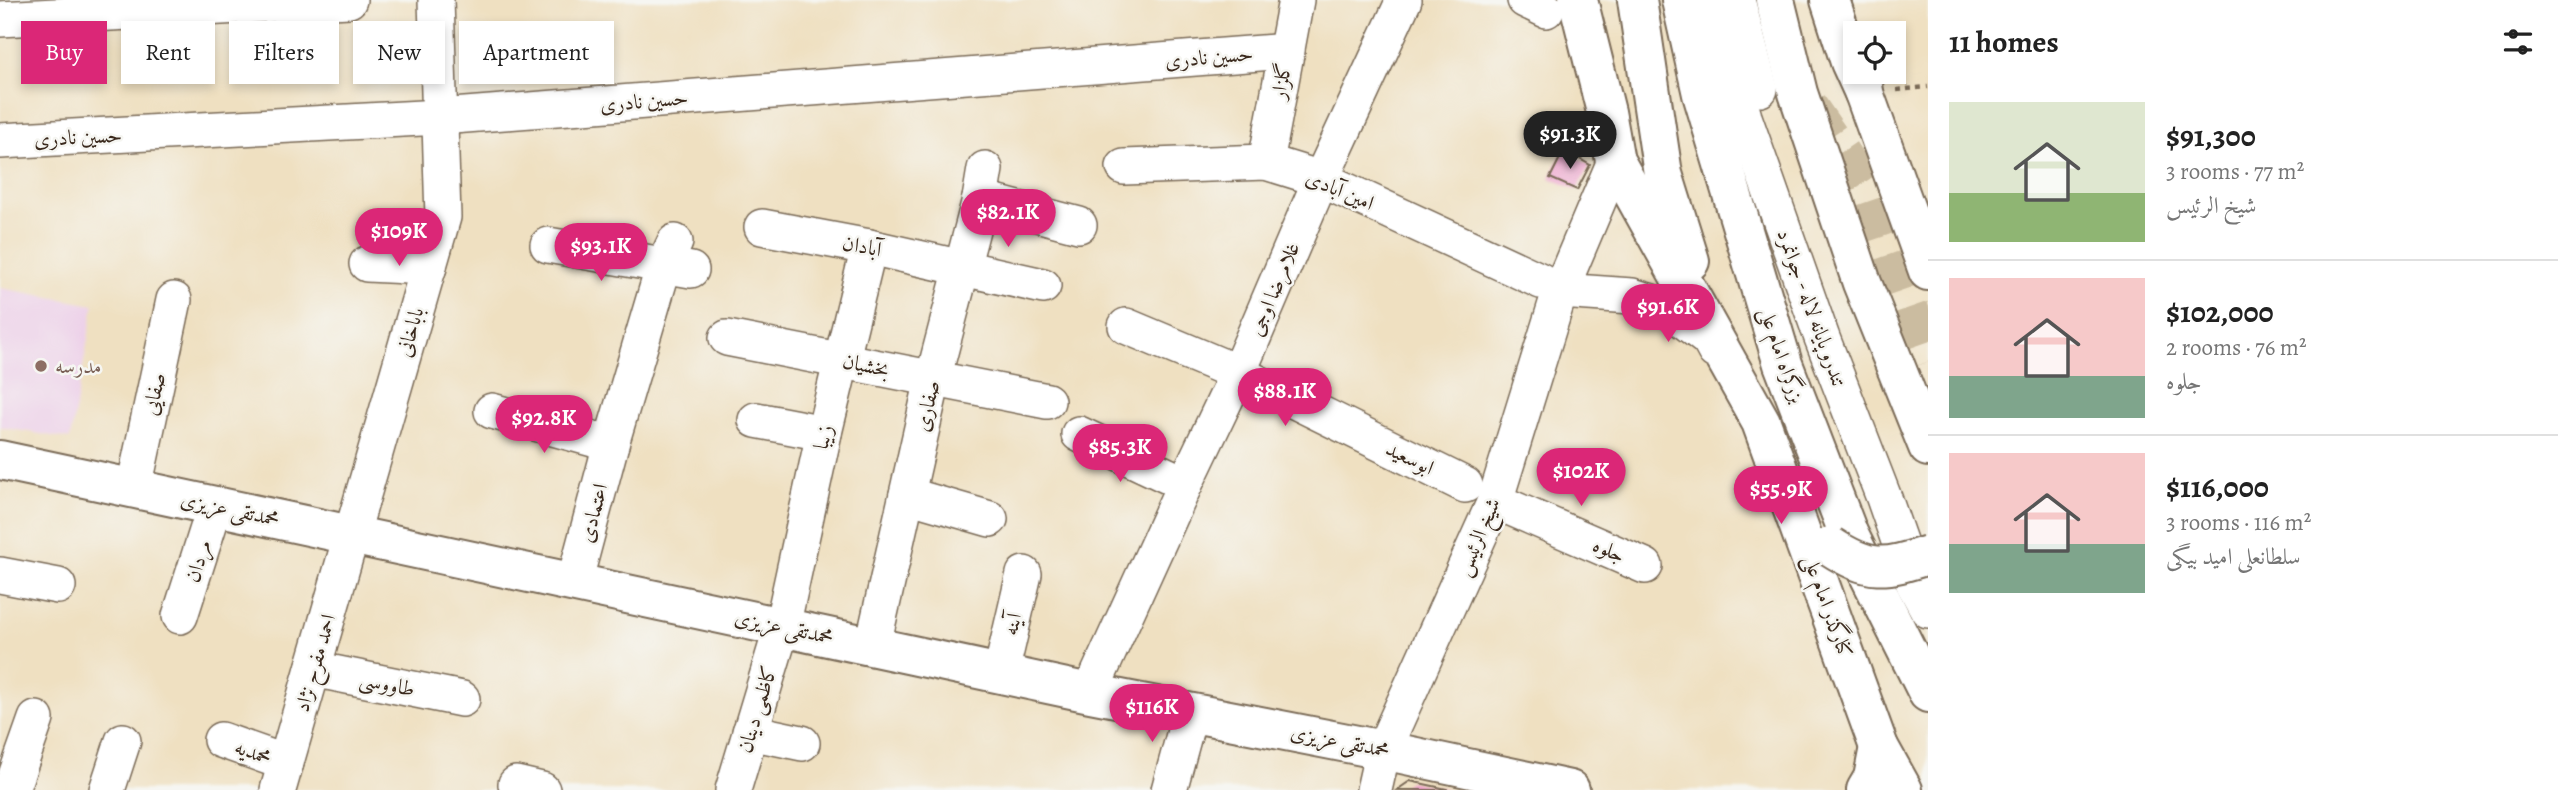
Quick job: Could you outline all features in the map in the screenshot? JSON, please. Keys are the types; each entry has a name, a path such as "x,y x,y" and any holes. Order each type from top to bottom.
{"main road":[{"path":"1637,0 1663,174 1712,330"},
{"name":"بزرگراه امام علی","path":"1681,0 1702,93 1783,364 1849,534 1928,693"},
{"path":"1775,0 1798,93 1863,283 1928,447"},
{"path":"1830,0 1843,40"},
{"path":"1854,0 1856,21"},
{"name":"کنارگذر امام علی","path":"1550,3 1606,113 1615,161 1712,330 1761,422 1879,747 1903,790"},
{"path":"1864,84 1928,271"},
{"name":"محمدتقی عزیزی","path":"0,460 1090,693 1383,750 1570,790"},
{"path":"1780,473 1830,546 1850,559 1871,566 1899,564 1928,555"},
{"path":"1866,790 1877,764 1879,747"}],"street":[{"path":"0,19 349,0"},
{"name":"باباخانی","path":"352,535 443,217 436,0"},
{"name":"گلزار","path":"1266,162 1296,0"},
{"name":"غلامرضا اوجی","path":"1090,693 1238,373 1321,179 1404,0"},
{"name":"تندرو پایانه لاله - جوانمرد","path":"1710,0 1744,117 1822,338 1914,584 1928,610"},
{"path":"1737,0 1769,124 1806,233 1910,505 1928,545"},
{"name":"حسین نادری","path":"0,141 440,117 1287,51"},
{"name":"شیخ الرئیس","path":"1374,790 1383,750 1495,501 1551,286 1615,161"},
{"name":"امین آبادی","path":"1124,167 1266,162 1321,179 1551,286"},
{"name":"صفاری","path":"873,645 933,379 983,184 1079,225"},
{"name":"آبادان","path":"762,227 962,268"},
{"name":"اعتمادی","path":"548,245 677,259 611,444 574,583"},
{"name":"زیبا","path":"782,627 824,433 869,247"},
{"path":"367,264 429,267"},
{"path":"962,268 1043,286"},
{"path":"1551,286 1632,296 1665,306 1709,341 1761,422"},
{"name":"صفایی","path":"134,488 174,300"},
{"name":"ابوسعید","path":"1126,327 1238,373 1465,485"},
{"name":"بخشیان","path":"727,338 1047,401"},
{"path":"492,411 611,444"},
{"path":"755,420 824,433"},
{"path":"1079,434 1185,484"},
{"path":"907,495 990,519"},
{"name":"جلوه","path":"1495,501 1645,566"},
{"name":"مردان","path":"180,616 215,506"},
{"name":"احمد مفرح نژاد","path":"282,777 352,535"},
{"name":"آینه","path":"1000,673 1024,574"},
{"path":"0,575 58,586"},
{"name":"کاظمی دینان","path":"733,790 782,627"},
{"name":"طاووسی","path":"313,669 462,699"},
{"path":"1169,790 1190,713"},
{"path":"11,790 36,719"},
{"path":"750,732 802,743"},
{"name":"محمدیه","path":"221,740 282,777"},
{"path":"107,790 123,741"}],"shaded area":[{"name":"مدرسه","path":"0,288 94,305 70,439 0,427"}],"building":[{"path":"1564,150 1590,165 1577,190 1550,178"},
{"path":"1410,781 1447,789 1447,790 1397,790"}],"tunnel":[{"path":"1808,106 1871,198 1928,362"}],"place":[{"name":"مدرسه","path":"41,366"}]}
